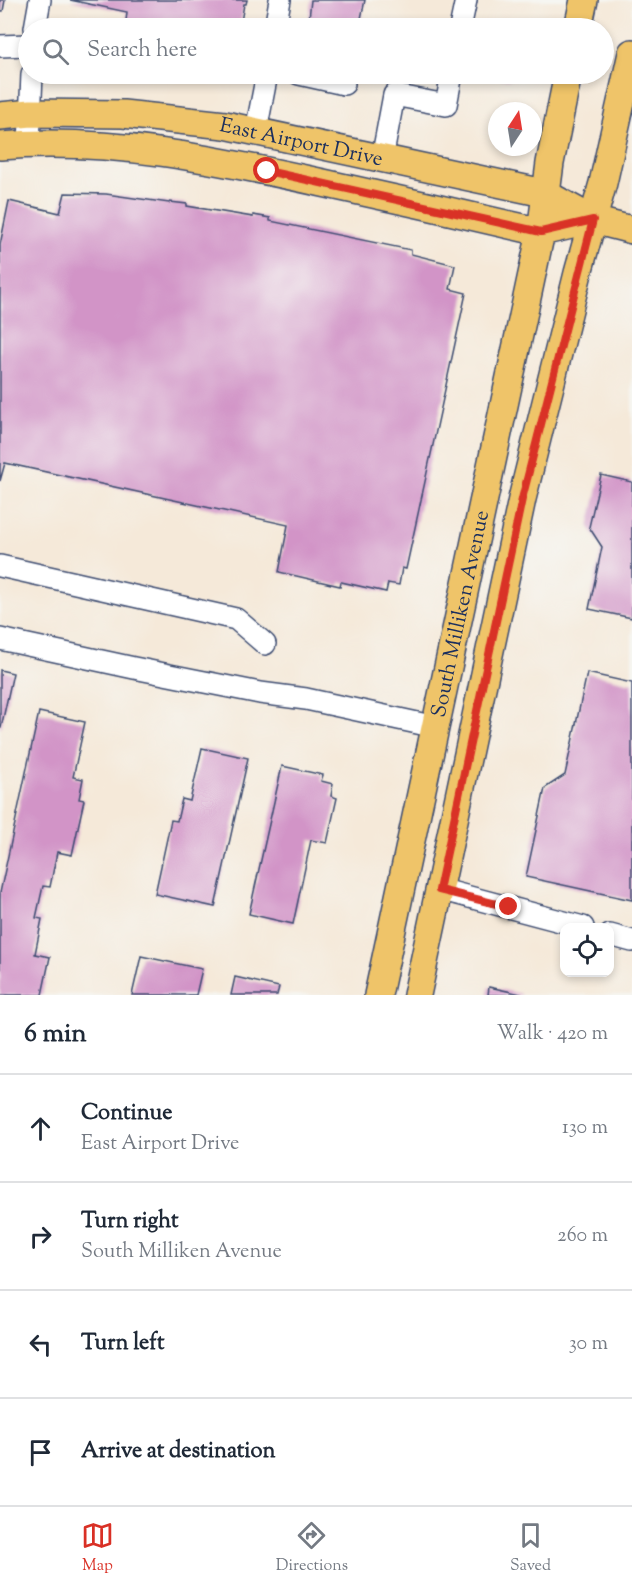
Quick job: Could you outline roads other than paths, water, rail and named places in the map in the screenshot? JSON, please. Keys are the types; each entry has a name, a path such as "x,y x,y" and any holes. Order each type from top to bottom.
{"main road":[{"path":"580,18 584,0"},
{"name":"South Milliken Avenue","path":"417,995 522,499 603,183 632,53"},
{"name":"South Milliken Avenue","path":"378,995 541,232 544,193 566,84"},
{"name":"East Airport Drive","path":"0,116 31,113 123,114 225,125 544,193 593,220 632,230"},
{"name":"East Airport Drive","path":"0,146 29,144 127,148 222,161 541,232 593,220"}],"street":[{"path":"37,18 40,0"},
{"path":"277,18 280,0"},
{"path":"462,18 466,0"},
{"path":"0,46 18,45"},
{"path":"29,144 32,84"},
{"path":"256,131 265,84"},
{"path":"382,159 394,95 446,105 450,84"},
{"path":"0,566 236,619 265,644"},
{"path":"0,639 436,727"},
{"path":"439,890 567,923"},
{"path":"614,936 632,941"}]}
